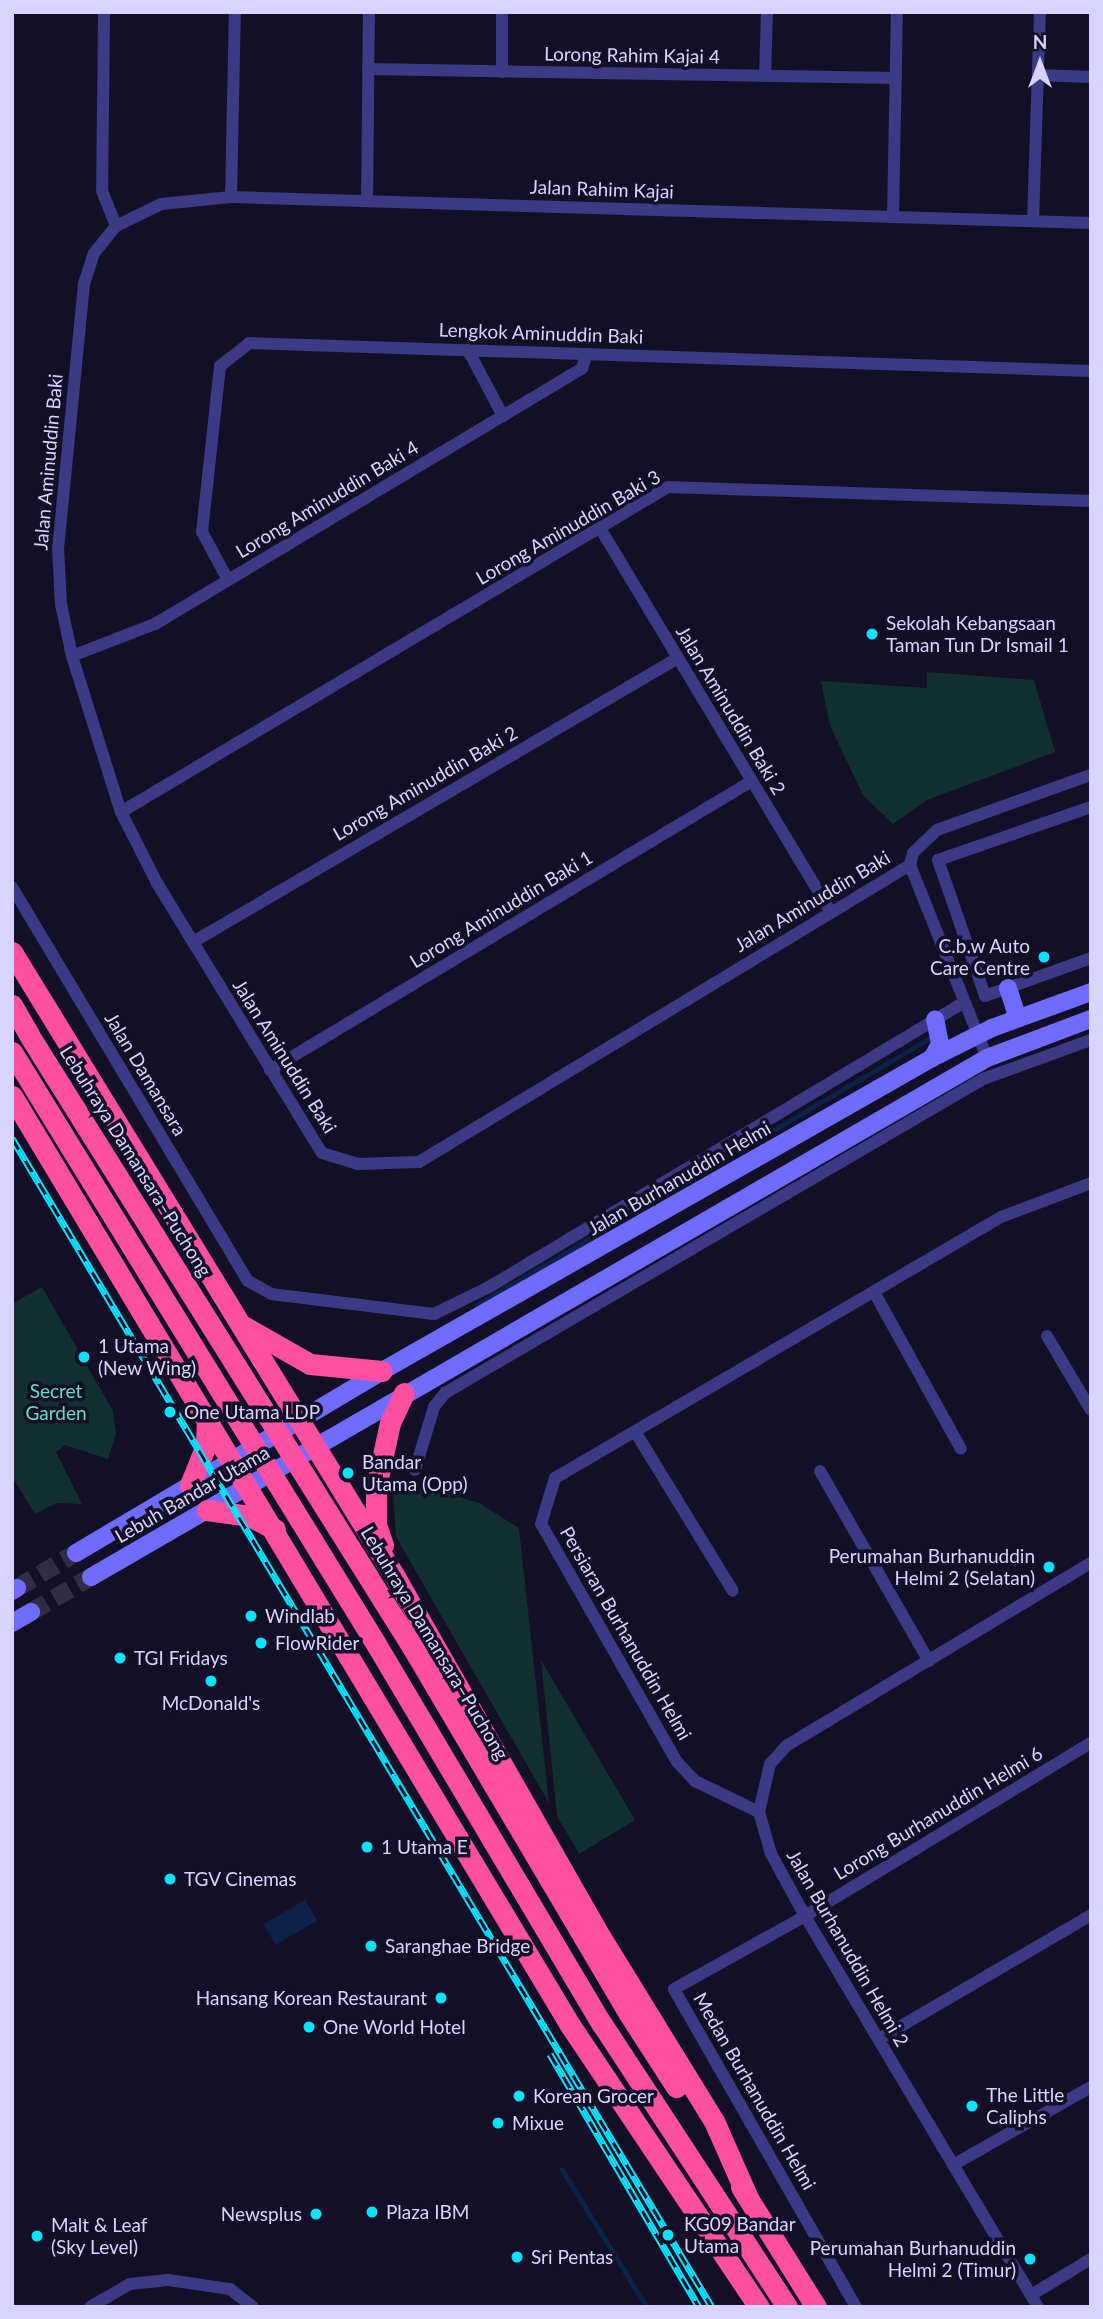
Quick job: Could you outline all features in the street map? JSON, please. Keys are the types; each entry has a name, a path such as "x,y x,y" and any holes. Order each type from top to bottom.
{"highway":[{"path":"12,952 394,1574 600,1936 713,2121 748,2198"},
{"name":"Lebuhraya Damansara–Puchong","path":"12,1005 412,1647 629,2014 816,2307"},
{"path":"12,1052 369,1632 602,2024 782,2302"},
{"path":"12,1096 249,1485 570,2025 759,2307"},
{"path":"243,1326 310,1364 382,1371"},
{"path":"205,1412 225,1413 253,1409 270,1388 267,1370"},
{"path":"394,1574 376,1525 376,1486 390,1423 404,1393"},
{"path":"190,1485 206,1445 205,1412"},
{"path":"331,1626 330,1613 280,1520 283,1509 303,1489 319,1482 341,1488"},
{"path":"207,1510 249,1516 275,1529"}],"main road":[{"path":"1007,988 1018,1018"},
{"name":"Jalan Burhanuddin Helmi","path":"298,1420 932,1058 978,1034 1091,992"},
{"path":"932,1058 940,1044 935,1019"},
{"path":"314,1446 987,1058 1091,1019"},
{"name":"Lebuh Bandar Utama","path":"76,1553 298,1420"},
{"name":"Lebuh Bandar Utama","path":"91,1577 314,1446"},
{"path":"12,1623 31,1612"},
{"path":"732,2269 752,2307"}],"street":[{"path":"104,12 102,191 117,226"},
{"path":"231,197 235,12"},
{"path":"367,201 369,12"},
{"path":"502,12 502,72"},
{"path":"765,76 767,12"},
{"path":"893,217 897,12"},
{"path":"1033,222 1040,12"},
{"name":"Lorong Rahim Kajai 4","path":"368,69 896,78"},
{"path":"1038,75 1091,77"},
{"name":"Jalan Rahim Kajai","path":"117,226 161,204 231,197 1091,223"},
{"name":"Jalan Aminuddin Baki","path":"117,226 94,253 84,284 58,547 61,604 72,656 121,811 193,942 322,1153 357,1164 419,1161 909,865 922,841 937,830 1091,775"},
{"name":"Lengkok Aminuddin Baki","path":"228,580 202,532 220,366 232,353 249,343 1091,371"},
{"path":"468,350 503,415"},
{"name":"Lorong Aminuddin Baki 4","path":"72,656 155,624 582,368 587,354"},
{"name":"Lorong Aminuddin Baki 3","path":"121,811 668,487 1091,501"},
{"name":"Jalan Aminuddin Baki 2","path":"600,528 830,911"},
{"name":"Lorong Aminuddin Baki 2","path":"193,942 678,657"},
{"name":"Lorong Aminuddin Baki 1","path":"270,1070 752,781"},
{"path":"1091,807 938,860 985,996 1091,958"},
{"path":"909,865 987,1058"},
{"name":"Jalan Damansara","path":"12,887 248,1281"},
{"path":"935,928 959,919"},
{"name":"Jalan Burhanuddin Helmi","path":"248,1281 271,1294 434,1314 447,1311 963,1003"},
{"path":"415,1470 434,1407 445,1393 983,1079 1091,1041"},
{"name":"Persiaran Burhanuddin Helmi","path":"759,1812 695,1781 677,1762 541,1524 555,1478 1002,1217 1091,1183"},
{"path":"874,1292 961,1449"},
{"path":"1047,1336 1091,1410"},
{"path":"636,1433 733,1591"},
{"path":"820,1471 929,1661"},
{"name":"Jalan Burhanuddin Helmi 2","path":"1038,2307 805,1916 771,1854 759,1812 770,1764 786,1746 1091,1563"},
{"name":"Lorong Burhanuddin Helmi 6","path":"805,1916 1091,1743"},
{"path":"878,2039 1091,1915"},
{"name":"Medan Burhanuddin Helmi","path":"805,1916 674,1989 856,2307"},
{"path":"953,2165 1091,2087"},
{"path":"1031,2295 1091,2259"},
{"path":"90,2307 130,2284 168,2280 230,2289 253,2307"}],"green space":[{"path":"927,672 1034,680 1055,752 927,800 893,824 863,795 830,726 821,681 927,688"},
{"name":"Secret Garden","path":"42,1287 113,1411 116,1434 108,1459 65,1445 56,1452 82,1504 56,1503 35,1514 12,1477 12,1304"},
{"path":"392,1477 479,1503 519,1528 549,1803 396,1537"},
{"path":"541,1660 635,1820 579,1854 557,1816"}],"water":[{"path":"305,1900 317,1921 275,1945 263,1924"}],"waterway":[{"path":"477,1305 930,1038"},
{"path":"562,2169 647,2307"}],"tunnel":[{"path":"17,1588 76,1553"},
{"path":"31,1612 91,1577"}],"railway":[{"path":"12,1138 712,2307"},
{"path":"550,2054 699,2307"}],"place":[{"name":"Sekolah Kebangsaan Taman Tun Dr Ismail 1","path":"872,634"},
{"name":"C.b.w Auto Care Centre","path":"1044,957"},
{"name":"1 Utama (New Wing)","path":"84,1357"},
{"name":"One Utama LDP","path":"170,1412"},
{"name":"Bandar Utama (Opp)","path":"348,1473"},
{"name":"Perumahan Burhanuddin Helmi 2 (Selatan)","path":"1049,1567"},
{"name":"Windlab","path":"251,1616"},
{"name":"FlowRider","path":"261,1643"},
{"name":"TGI Fridays","path":"120,1658"},
{"name":"McDonald's","path":"211,1681"},
{"name":"1 Utama E","path":"367,1847"},
{"name":"TGV Cinemas","path":"170,1879"},
{"name":"Saranghae Bridge","path":"371,1946"},
{"name":"Hansang Korean Restaurant","path":"441,1998"},
{"name":"One World Hotel","path":"309,2027"},
{"name":"Korean Grocer","path":"519,2096"},
{"name":"The Little Caliphs","path":"972,2106"},
{"name":"Mixue","path":"498,2123"},
{"name":"Plaza IBM","path":"372,2212"},
{"name":"Newsplus","path":"316,2214"},
{"name":"KG09 Bandar Utama","path":"668,2235"},
{"name":"Malt & Leaf (Sky Level)","path":"37,2236"},
{"name":"Sri Pentas","path":"517,2257"},
{"name":"Perumahan Burhanuddin Helmi 2 (Timur)","path":"1030,2259"}]}
